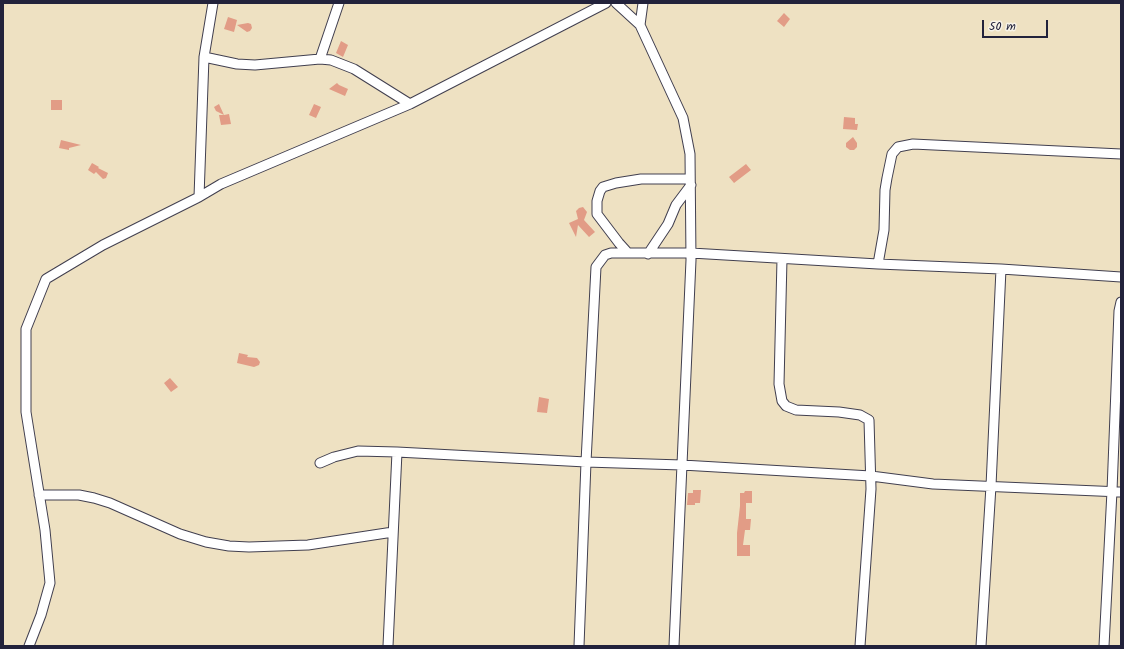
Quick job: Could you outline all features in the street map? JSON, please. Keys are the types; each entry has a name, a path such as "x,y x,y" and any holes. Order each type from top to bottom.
{"street":[{"path":"199,197 204,57 213,3"},
{"path":"320,59 339,3"},
{"path":"29,646 41,615 50,583 45,530 26,412 26,329 46,279 103,245 199,197 221,184 410,104 606,3"},
{"path":"616,3 640,25 683,118 690,154 691,253 674,646"},
{"path":"640,25 643,3"},
{"path":"204,57 237,64 255,65 320,59 331,60 354,69 410,104"},
{"path":"878,264 884,230 886,178 892,154 898,147 913,144 1121,154"},
{"path":"628,252 619,243 597,214 596,201 603,187 616,182 641,179 691,182"},
{"path":"648,254 668,224 676,205 691,182"},
{"path":"579,646 586,462 596,267 605,255 611,253 628,252 648,254 691,253 782,260 1001,269 1121,277"},
{"path":"782,260 779,384 782,402 786,406 796,410 853,414 860,415 869,420 870,504 860,646"},
{"path":"981,646 991,486 1001,269"},
{"path":"1104,646 1117,491 1119,311 1121,302"},
{"path":"320,463 334,457 358,451 397,452 586,462 682,465 870,476 933,484 1117,491"},
{"path":"388,646 397,452"},
{"path":"39,495 79,495 94,498 110,503 180,534 206,542 229,546 249,547 308,545 393,532"}],"building":[{"path":"784,13 790,19 784,27 777,21"},
{"path":"228,17 237,20 234,32 224,29"},
{"path":"248,23 251,24 252,28 247,32 237,25"},
{"path":"341,41 348,45 343,57 336,53"},
{"path":"337,83 348,89 345,96 329,89"},
{"path":"51,100 62,100 62,110 51,110"},
{"path":"219,104 224,115 216,111 214,107"},
{"path":"314,104 321,107 316,118 309,115"},
{"path":"229,114 231,124 221,125 219,115"},
{"path":"844,117 855,118 855,124 858,124 857,130 843,129"},
{"path":"853,137 857,143 857,147 854,150 850,150 846,147 846,143"},
{"path":"61,140 81,145 69,148 69,150 59,148"},
{"path":"92,163 108,173 106,178 103,179 96,172 94,174 88,170"},
{"path":"746,164 751,170 734,183 729,177"},
{"path":"583,207 587,212 584,220 595,232 589,237 578,225 576,237 569,223 578,219 576,211"},
{"path":"239,353 248,355 247,357 257,358 260,362 259,365 254,367 237,363"},
{"path":"170,378 178,387 171,392 164,383"},
{"path":"539,397 549,399 547,413 537,412"},
{"path":"693,490 701,490 700,503 695,503 695,505 687,505 688,493 693,493"},
{"path":"745,491 752,491 752,503 746,503 746,519 751,519 750,530 745,530 743,545 750,545 750,556 737,556 740,493 744,493"}]}
